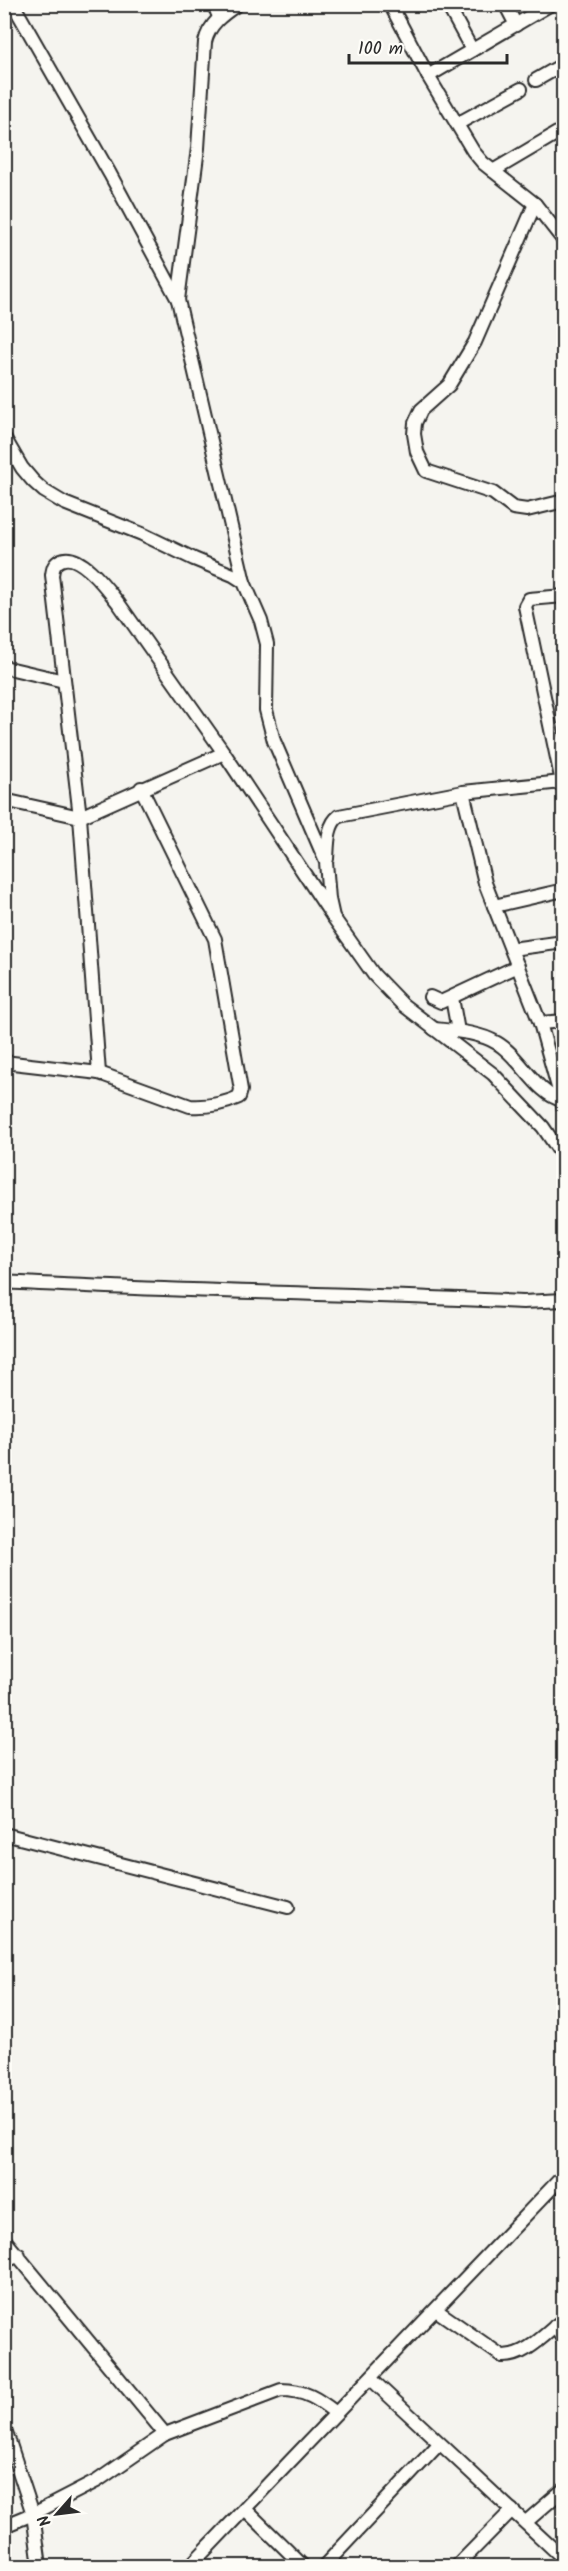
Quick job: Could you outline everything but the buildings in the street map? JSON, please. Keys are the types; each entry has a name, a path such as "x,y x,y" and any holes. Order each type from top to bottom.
{"street":[{"path":"13,4 110,174 178,300 244,582 261,621 267,644 267,710 274,741 326,862"},
{"path":"213,4 219,16"},
{"path":"178,300 198,148 205,42 207,34 219,16 238,4"},
{"path":"390,4 428,76 473,151 493,171 536,204 564,241"},
{"path":"447,4 472,50"},
{"path":"505,4 516,26"},
{"path":"428,76 551,4"},
{"path":"536,80 564,64"},
{"path":"457,124 522,88"},
{"path":"493,171 564,129"},
{"path":"536,204 475,342 449,386 421,410 415,423 414,434 417,452 426,471 493,493 513,508 527,510 564,501"},
{"path":"4,437 22,468 33,481 64,503 142,534 244,582"},
{"path":"99,1073 80,818 52,575 57,561 68,557 76,560 100,581 119,604 224,753 346,939 374,975 402,1004 493,1074 520,1100 543,1127 564,1158"},
{"path":"333,917 326,862 330,828 339,816 463,792 563,782 525,606 526,601 534,597 564,596"},
{"path":"4,667 64,681"},
{"path":"4,800 80,818 224,753"},
{"path":"4,1062 99,1073 190,1106 204,1107 229,1102 239,1097 241,1090 215,939 141,789"},
{"path":"463,792 482,874 540,1023 562,1103"},
{"path":"494,906 564,890"},
{"path":"511,950 564,942"},
{"path":"430,997 441,1002 518,966"},
{"path":"452,998 458,1031"},
{"path":"540,1023 564,1021"},
{"path":"433,1029 458,1031 486,1038 498,1044 543,1089 562,1103"},
{"path":"4,1282 130,1289 267,1291 523,1302 564,1300"},
{"path":"4,1834 288,1908"},
{"path":"190,2566 564,2175"},
{"path":"4,2239 165,2434"},
{"path":"4,2262 19,2255"},
{"path":"436,2310 502,2356 512,2356 524,2351 559,2322 564,2341"},
{"path":"371,2379 564,2559"},
{"path":"4,2526 33,2514 97,2481 165,2434 281,2390 298,2390 314,2397 336,2413"},
{"path":"4,2426 33,2514 39,2566"},
{"path":"324,2566 439,2444"},
{"path":"526,2522 564,2489"},
{"path":"245,2509 303,2566"},
{"path":"458,2566 512,2510"}]}
